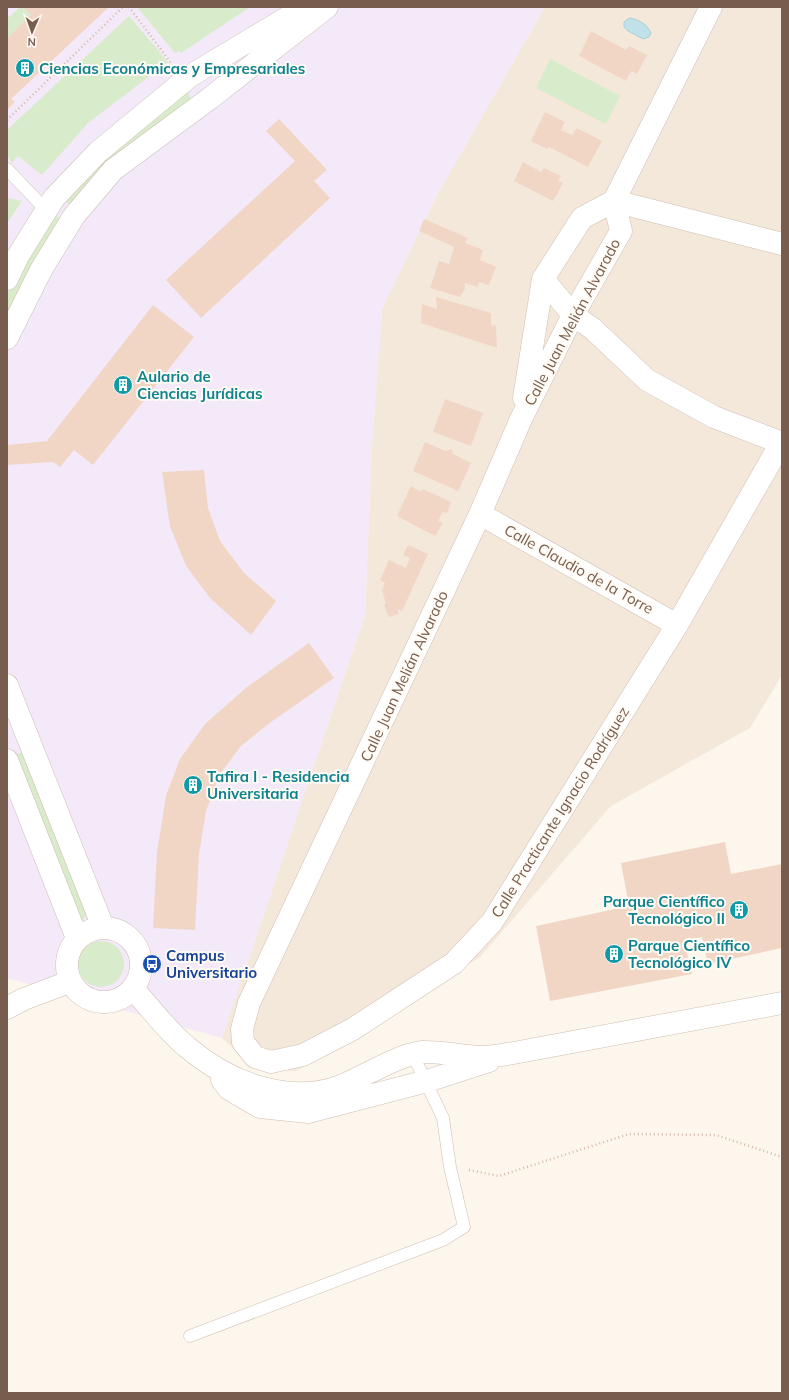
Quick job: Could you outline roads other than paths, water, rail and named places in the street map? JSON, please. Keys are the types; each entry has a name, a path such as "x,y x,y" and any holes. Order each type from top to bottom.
{"street":[{"path":"7,279 18,256 54,198 98,152 184,81 305,7"},
{"path":"7,338 41,270 74,216 113,170 215,95 327,7"},
{"path":"711,7 614,201 782,244"},
{"name":"Calle Juan Melián Alvarado","path":"243,1042 242,1029 249,1003 480,514 521,419 573,315 621,231 614,201 582,218 543,278 521,419"},
{"path":"543,278 573,315 593,329 647,380 714,417 782,443"},
{"name":"Calle Practicante Ignacio Rodríguez","path":"243,1042 256,1057 271,1062 303,1055 353,1029 454,963 492,922 677,624 782,443"},
{"name":"Calle Claudio de la Torre","path":"480,514 677,624"},
{"path":"7,686 103,927"},
{"path":"7,760 77,938"},
{"path":"103,927 125,933 139,951 141,973 133,989 119,1000 100,1003 82,996 69,982 66,959 77,938 103,927"},
{"path":"7,1008 24,999 69,982"},
{"path":"133,989 185,1046 212,1067 245,1082 277,1092 309,1094 340,1086 393,1061 422,1052 481,1057 519,1052 782,1002"},
{"path":"212,1067 229,1089 260,1107 308,1112 427,1081 519,1052"}],"lane":[{"path":"7,169 46,210"},
{"path":"190,1336 443,1240 464,1227 450,1167 443,1118 427,1081 413,1055"}],"water":[{"path":"629,18 639,21 645,25 651,33 649,37 643,39 628,31 624,27 624,22"}],"place":[{"name":"Ciencias Económicas y Empresariales","path":"25,68"},
{"name":"Aulario de Ciencias Jurídicas","path":"123,385"},
{"name":"Tafira I - Residencia Universitaria","path":"193,785"},
{"name":"Parque Científico Tecnológico II","path":"739,910"},
{"name":"Parque Científico Tecnológico IV","path":"614,954"},
{"name":"Campus Universitario","path":"152,964"}]}
